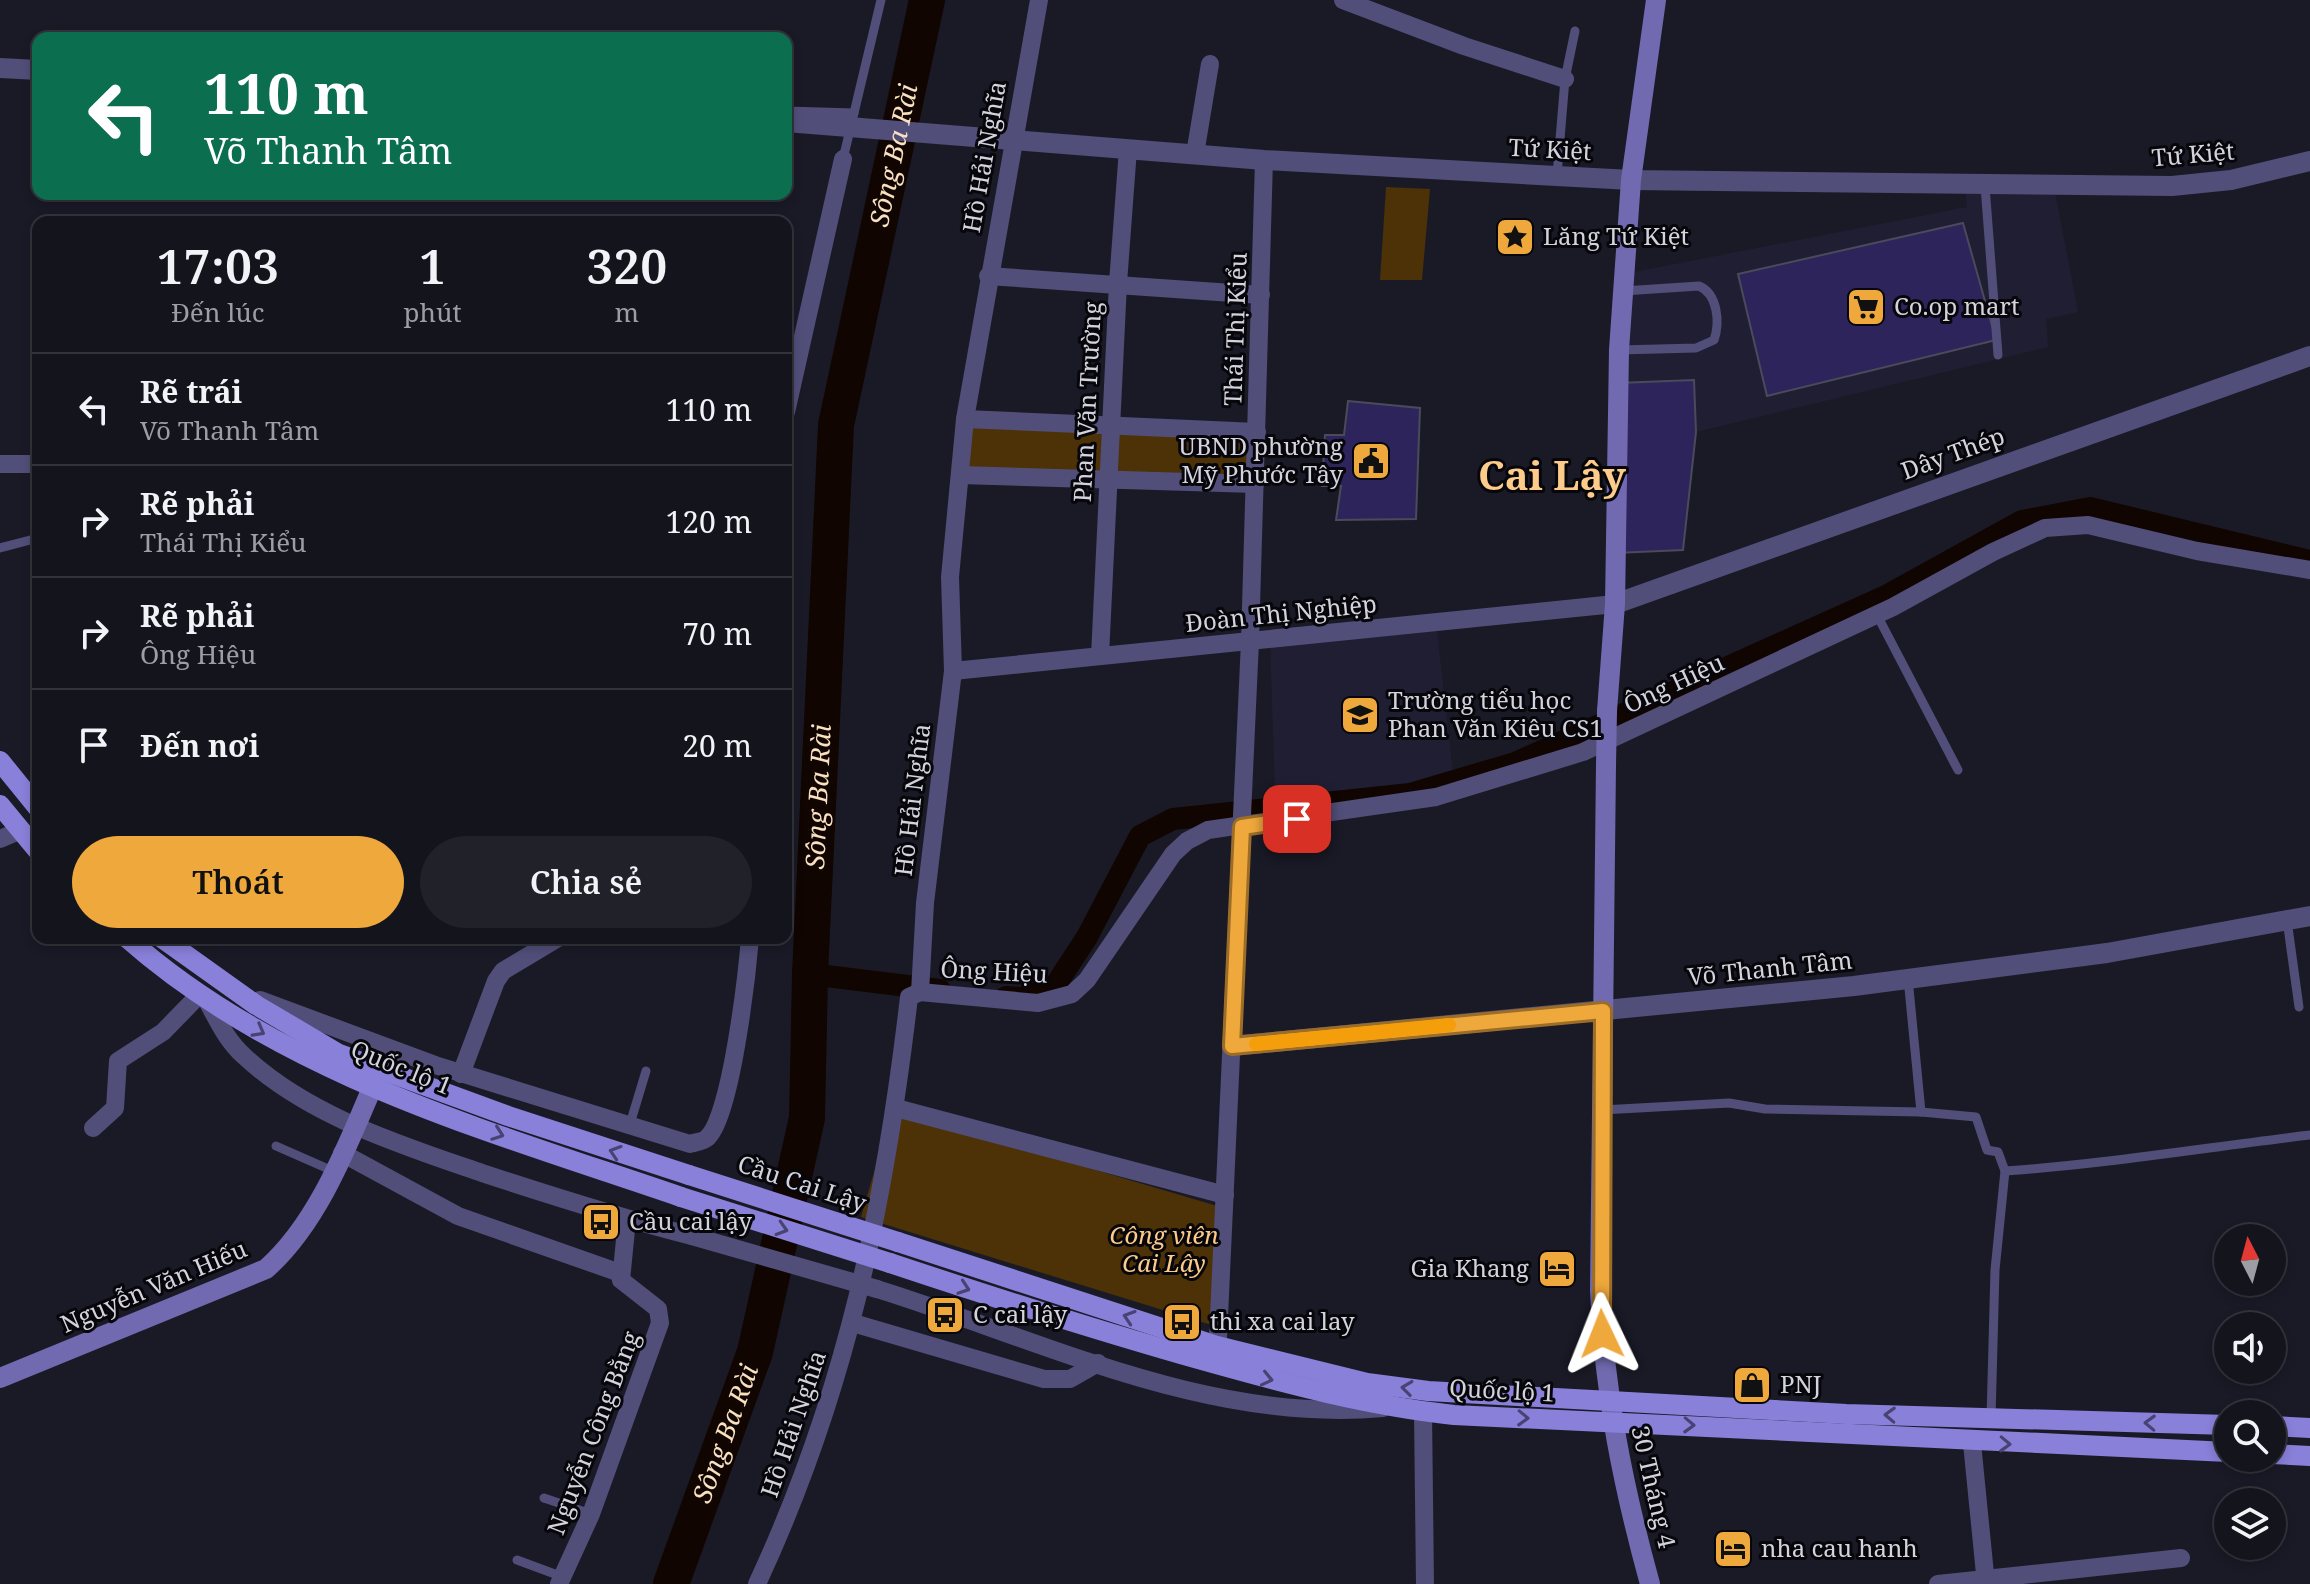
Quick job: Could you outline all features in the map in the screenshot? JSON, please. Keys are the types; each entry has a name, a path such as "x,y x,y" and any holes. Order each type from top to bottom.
{"main road":[{"path":"1615,604 1619,350 1623,291 1631,180 1656,0"},
{"name":"30 Tháng 4","path":"1615,604 1607,711 1600,1291 1611,1422 1650,1584"},
{"path":"0,761 32,801"},
{"path":"0,805 10,835 32,848"},
{"name":"Quốc lộ 1","path":"135,944 203,998 372,1088 681,1197"},
{"name":"Quốc lộ 1","path":"170,944 228,987 339,1054 508,1116 689,1175"},
{"name":"Nguyễn Văn Hiếu","path":"0,1378 266,1269 288,1247 337,1162 372,1088"},
{"name":"Cầu Cai Lậy","path":"689,1175 898,1242"},
{"name":"Cầu Cai Lậy","path":"681,1197 890,1263"},
{"name":"Quốc lộ 1","path":"898,1242 1217,1355 1391,1408 1972,1443 2214,1452"},
{"name":"Quốc lộ 1","path":"890,1263 1063,1321 1217,1355 1428,1391 1991,1418 2214,1425"},
{"path":"2286,1427 2310,1428"},
{"path":"2286,1455 2310,1456"}],"street":[{"name":"Hồ Hải Nghĩa","path":"757,1584 814,1448 853,1323 896,1108 909,997 920,992 924,969 925,903 953,671 950,577 965,419 1039,0"},
{"path":"1343,0 1464,46 1565,79"},
{"path":"1195,154 1210,64"},
{"path":"0,68 32,70"},
{"name":"Tứ Kiệt","path":"792,122 856,122 1012,141 1264,160 1631,180 2172,186 2231,180 2310,161"},
{"name":"Phan Văn Trường","path":"1100,656 1118,283 1128,149"},
{"path":"792,385 843,159"},
{"name":"Thái Thị Kiểu","path":"1243,822 1264,160"},
{"path":"988,276 1261,295"},
{"name":"Dây Thép","path":"1615,604 2310,356"},
{"path":"965,419 1257,432"},
{"path":"0,464 32,464"},
{"path":"960,475 1255,484"},
{"name":"Ông Hiệu","path":"920,992 1038,1003 1072,994 1087,980 1173,854 1187,841 1208,830 1243,822 1436,797 1583,752 1877,615 1993,552 2045,528 2109,528 2197,551 2310,570"},
{"name":"Đoàn Thị Nghiệp","path":"953,671 1615,604"},
{"path":"1217,1355 1243,822"},
{"name":"Võ Thanh Tâm","path":"1232,1046 1908,978 2107,953 2310,916"},
{"path":"461,1074 496,981 503,971 548,944"},
{"path":"228,987 333,1030 461,1074 690,1144 706,1140 717,1125 726,1095 749,944"},
{"path":"93,1128 115,1108 118,1061 163,1032 203,998 228,1039 249,1061 284,1086 356,1126 464,1167 627,1220 877,1289 1175,1387 1268,1406 1333,1413 1391,1408"},
{"path":"896,1108 1225,1195"},
{"path":"337,1162 458,1216 620,1273 627,1220"},
{"name":"Nguyễn Công Bằng","path":"561,1580 591,1514 660,1323 658,1309 626,1286 620,1273"},
{"path":"853,1323 1044,1379 1070,1379 1098,1363"},
{"path":"1423,1412 1425,1584"},
{"path":"1972,1443 1986,1582"},
{"path":"1938,1584 1986,1582 2181,1558"}],"lane":[{"path":"843,159 856,122 881,0"},
{"path":"1557,176 1565,79 1575,31"},
{"path":"792,112 856,122"},
{"path":"1985,186 1998,355"},
{"path":"1619,350 1696,348 1714,340 1717,330 1713,298 1708,290 1699,286 1623,291"},
{"path":"0,548 32,540"},
{"path":"1877,615 1958,770"},
{"path":"2287,920 2299,1007"},
{"path":"1908,978 1921,1112"},
{"path":"630,1124 646,1071"},
{"path":"1602,1110 1729,1103 1765,1109 1921,1112 1976,1117 1982,1142 1987,1150 1998,1152 2005,1171 1995,1270 1991,1418"},
{"path":"2005,1171 2079,1167 2188,1149 2310,1135"},
{"path":"276,1146 337,1162"},
{"path":"544,1498 591,1514"},
{"path":"517,1560 561,1580"}],"shaded area":[{"path":"1965,186 2054,187 2078,312 2046,319 2048,347 1696,432 1694,380 1617,383 1624,274 1967,207"},
{"name":"Trường tiểu học Phan Văn Kiêu CS1","path":"1436,622 1455,791 1276,822 1270,639"}],"green space":[{"path":"1386,187 1430,189 1422,280 1380,280"},
{"path":"965,419 1257,432 1255,484 960,475"},
{"name":"Công viên Cai Lậy","path":"892,1110 1224,1208 1218,1327 861,1217"}],"building":[{"name":"Co.op mart","path":"1963,223 1996,340 1767,396 1738,274"},
{"path":"1694,380 1696,432 1683,550 1615,553 1617,383"},
{"name":"UBND phường Mỹ Phước Tây","path":"1348,401 1420,408 1416,519 1336,520 1341,486 1322,486 1325,435 1344,435"}],"waterway":[{"name":"Sông Ba Rài","path":"671,1584 755,1352 807,1118 810,974 836,425 927,0"},
{"path":"1006,997 1023,998 1055,986 1087,937 1140,836 1173,819 1410,794 1515,763 1888,595 2022,521 2090,508 2310,561"},
{"path":"810,974 940,990"}],"slow traffic":[{"path":"1256,1044 1449,1025"}],"place":[{"name":"Lăng Tứ Kiệt","path":"1515,237"},
{"name":"Co.op mart","path":"1866,307"},
{"name":"UBND phường Mỹ Phước Tây","path":"1371,461"},
{"name":"Trường tiểu học Phan Văn Kiêu CS1","path":"1360,715"},
{"name":"Cầu cai lậy","path":"601,1222"},
{"name":"Gia Khang","path":"1557,1269"},
{"name":"C cai lậy","path":"945,1315"},
{"name":"thi xa cai lay","path":"1182,1322"},
{"name":"PNJ","path":"1752,1385"},
{"name":"nha cau hanh","path":"1733,1549"}],"district":[{"name":"Cai Lậy","path":"1552,476"}],"route":[{"path":"1297,819 1242,827 1232,1046 1603,1011 1602,1334"}]}
